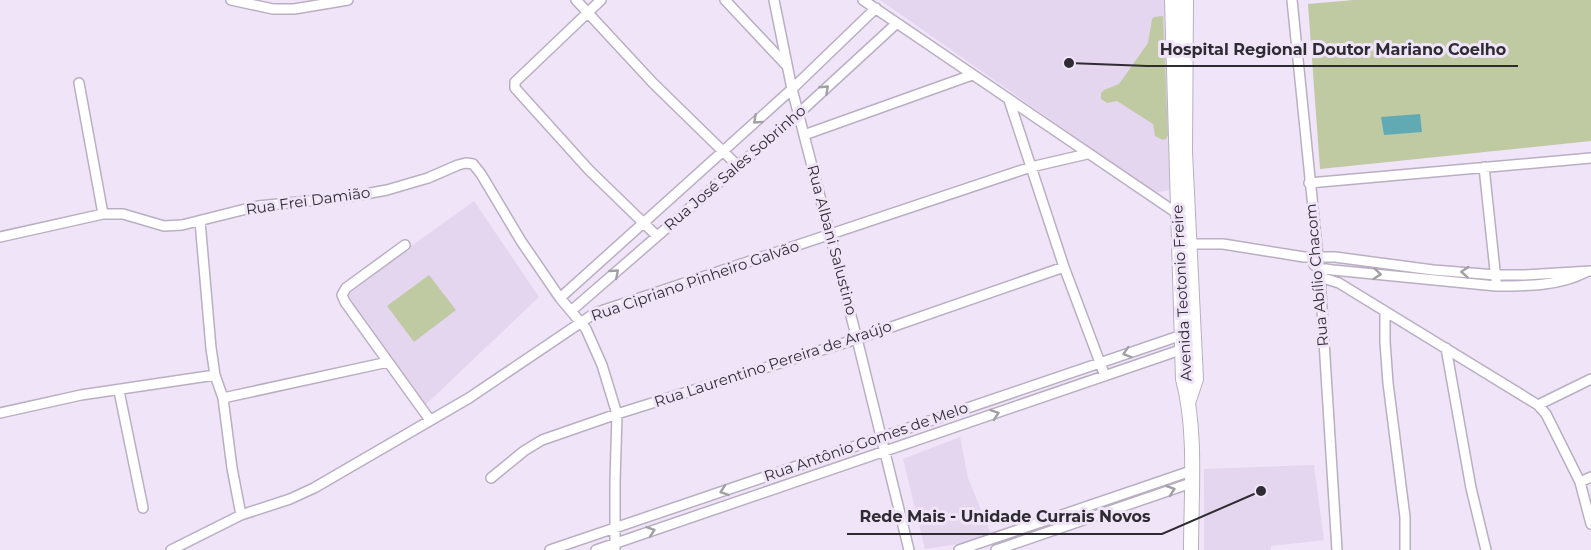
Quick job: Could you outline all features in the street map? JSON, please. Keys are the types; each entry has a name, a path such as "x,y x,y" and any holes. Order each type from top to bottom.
{"main road":[{"name":"Avenida Teotonio Freire","path":"1172,0 1183,379 1189,400"},
{"name":"Avenida Teotonio Freire","path":"1186,0 1185,152 1196,379 1189,400"},
{"path":"1189,400 1191,550"}],"street":[{"path":"231,0 273,9 294,9 348,0"},
{"path":"576,0 653,83 738,166"},
{"path":"601,0 514,82 515,88 589,170 657,236"},
{"path":"725,0 788,66"},
{"name":"Rua Albani Salustino","path":"774,0 798,114 882,436 909,550"},
{"path":"864,0 1178,214"},
{"name":"Rua Abílio Chacom","path":"1292,0 1318,257 1337,550"},
{"name":"Rua José Sales Sobrinho","path":"560,298 792,89 876,8"},
{"name":"Rua José Sales Sobrinho","path":"571,311 798,114 897,23"},
{"path":"804,135 972,75"},
{"path":"79,83 103,214"},
{"path":"1009,100 1064,267 1105,376"},
{"name":"Rua Cipriano Pinheiro Galvão","path":"171,550 241,515 290,499 314,488 469,398 580,322 618,304 1031,167 1087,154"},
{"path":"1309,183 1591,158"},
{"name":"Rua Frei Damião","path":"0,237 103,214 123,214 164,226 200,221 258,206 349,197 387,190 428,178 465,163 473,164 481,174 520,241 560,298"},
{"path":"1484,167 1496,286"},
{"path":"200,221 205,293 215,375 223,398 241,515"},
{"path":"405,244 346,288 342,295 430,420"},
{"path":"1190,244 1256,248 1304,257 1534,280"},
{"path":"1304,257 1319,273 1538,405 1546,414 1580,482 1591,524"},
{"name":"Rua Laurentino Pereira de Araújo","path":"491,478 524,451 542,440 617,414 857,339 1064,267"},
{"path":"1433,280 1434,270"},
{"path":"1319,273 1496,286 1589,272"},
{"path":"560,298 591,339 602,365 617,414 615,547"},
{"path":"1385,312 1384,342 1405,518 1405,550"},
{"name":"Rua Antônio Gomes de Melo","path":"550,550 1182,335"},
{"path":"1446,348 1471,488 1486,550"},
{"name":"Rua Antônio Gomes de Melo","path":"596,550 615,547 696,515 1183,349"},
{"path":"223,398 388,362"},
{"path":"0,412 81,395 215,375"},
{"path":"1538,405 1591,379"},
{"path":"1018,390 1023,404"},
{"path":"119,391 143,508"},
{"path":"964,409 968,423"},
{"path":"818,459 823,473"},
{"path":"958,550 1191,477"},
{"path":"996,550 1191,477"},
{"path":"1580,482 1591,477"},
{"path":"754,480 758,494"},
{"path":"692,502 696,515"}],"shaded area":[{"path":"880,0 1165,0 1172,184 1169,190 1155,193"},
{"path":"474,201 539,297 421,409 339,298"},
{"path":"960,437 968,478 993,539 925,549 903,459"},
{"path":"1314,465 1324,540 1271,546 1271,550 1204,550 1204,469"}],"green space":[{"path":"1354,0 1591,0 1591,141 1320,169 1308,4"},
{"path":"1163,16 1168,135 1163,140 1155,136 1153,124 1117,101 1107,103 1101,99 1101,93 1119,84 1148,43 1152,19"},
{"path":"429,275 456,310 414,342 387,306"}],"water":[{"path":"1420,114 1422,132 1384,135 1381,117"}],"place":[{"name":"Hospital Regional Doutor Mariano Coelho","path":"1069,63"},
{"name":"Rede Mais - Unidade Currais Novos","path":"1261,491"}]}
